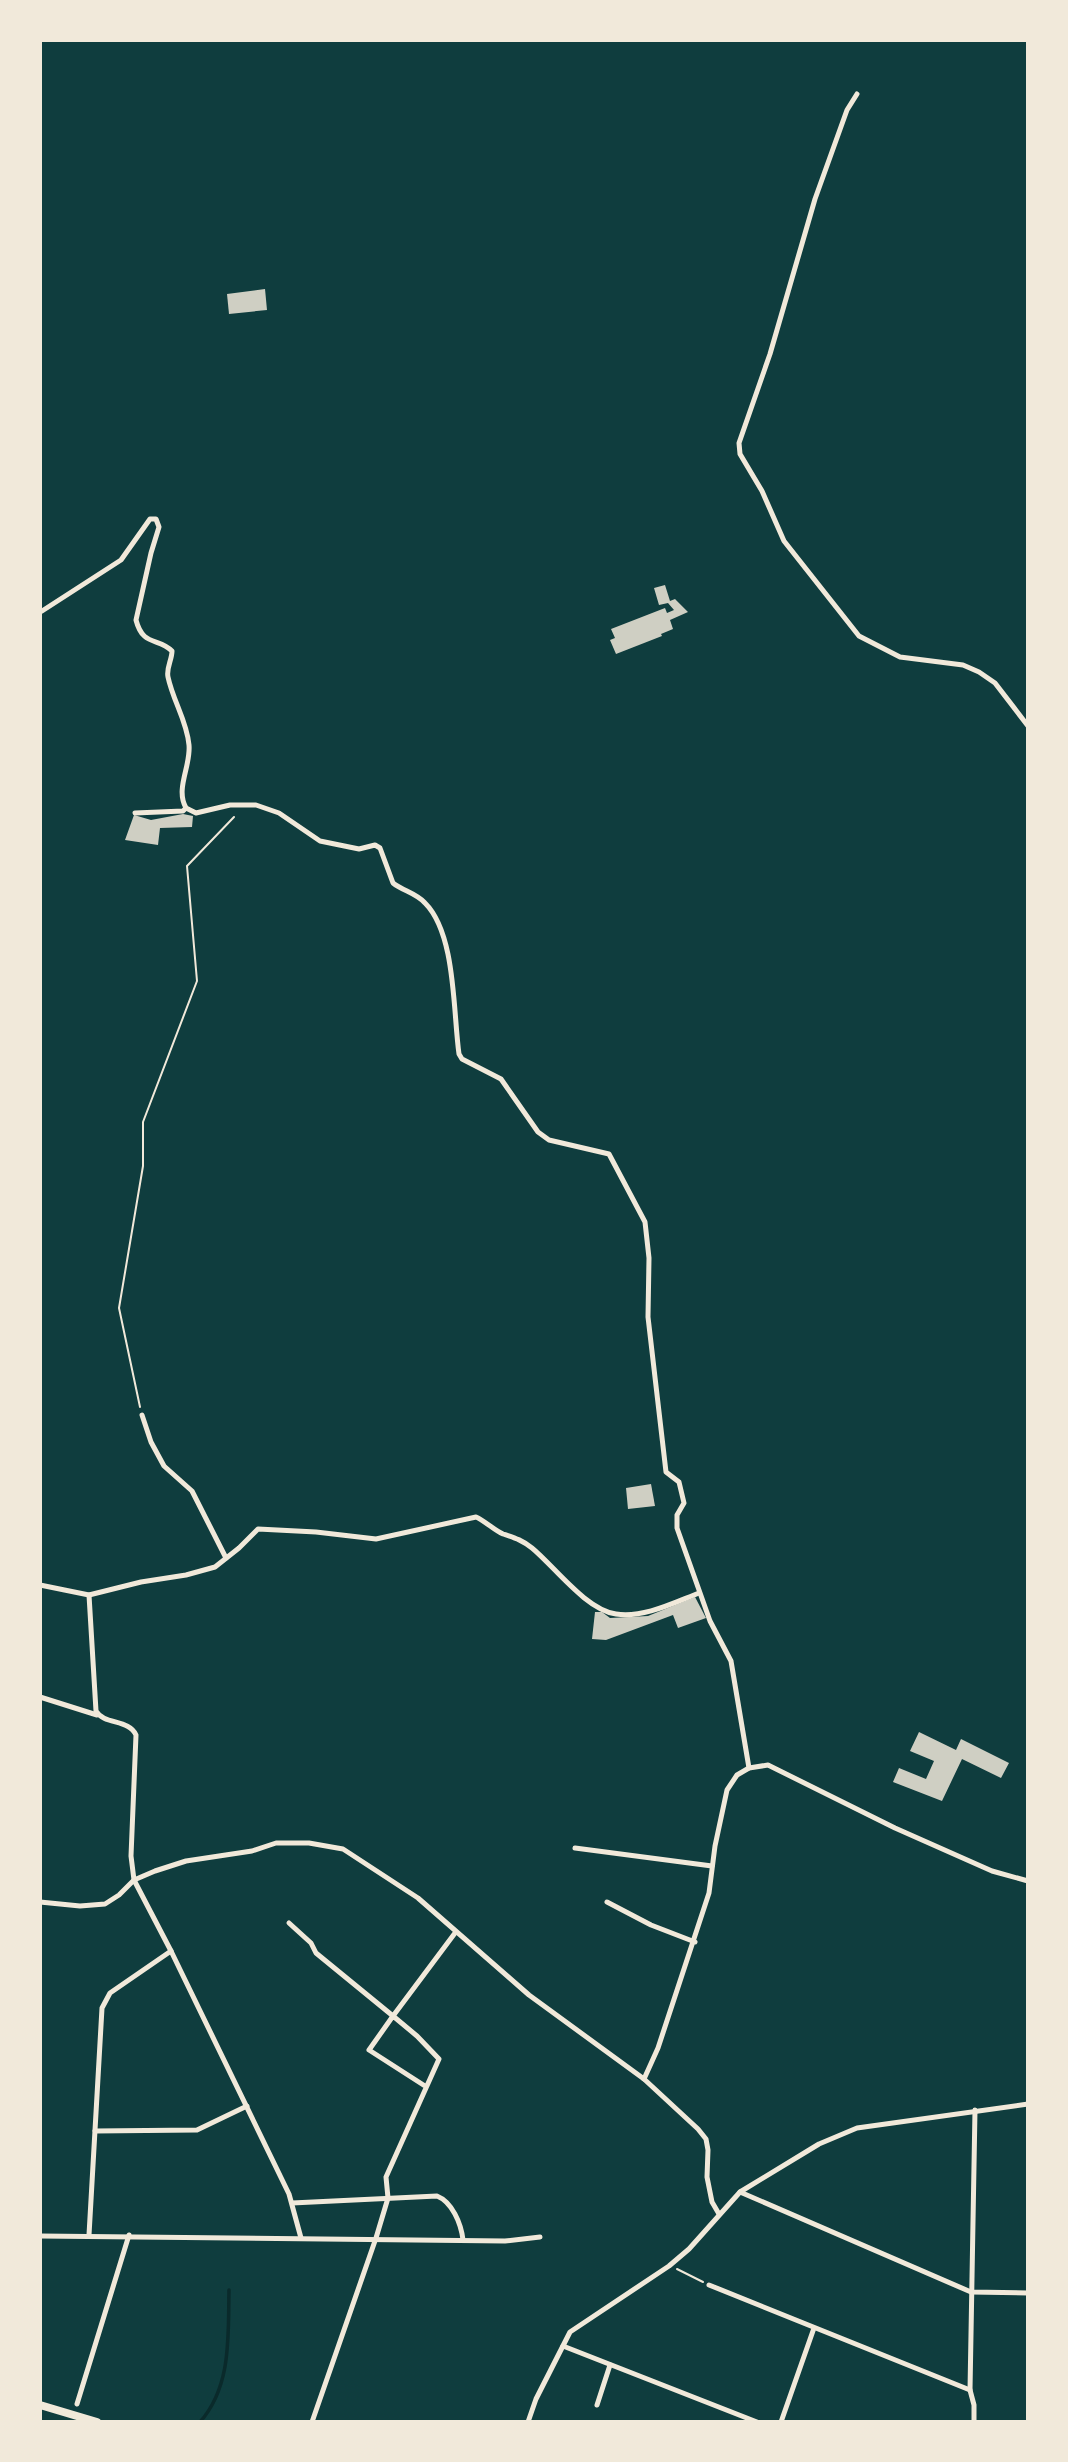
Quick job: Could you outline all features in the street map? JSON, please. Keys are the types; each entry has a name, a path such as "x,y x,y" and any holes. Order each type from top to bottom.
{"main road":[{"path":"40,2405 97,2422"}],"street":[{"path":"857,94 847,110 815,199 770,354 739,443 740,454 762,491 784,541 859,636 900,657 963,665 979,672 995,683 1028,726"},
{"path":"42,611 121,561 150,519 156,519 159,527 136,620 138,628 147,639 169,647 172,651 168,676 185,723 189,746 182,791 186,808 196,813 230,805 256,805 279,813 320,841 359,849 375,845 380,848 393,883 420,898 428,906 438,925 447,956 459,1054 462,1059 501,1079 538,1132 548,1140 609,1154 645,1222 649,1258 648,1317 666,1472 679,1482 684,1503 677,1515 677,1528 710,1621 731,1661 749,1768"},
{"path":"135,813 183,811 186,808"},
{"path":"142,1415 164,1466 192,1491 226,1558"},
{"path":"40,1585 89,1595 141,1582 186,1575 215,1567 258,1529 376,1539 476,1517 502,1533 519,1538 534,1549 577,1592 606,1611 616,1614 649,1612 699,1593"},
{"path":"89,1595 97,1716"},
{"path":"40,1697 134,1730 136,1735 131,1856 134,1880 172,1951 247,2106 292,2203 302,2238"},
{"path":"644,2079 658,2048 695,1942 709,1893 721,1810 727,1790 737,1776 749,1768 768,1765 895,1828 992,1871 1028,1881"},
{"path":"40,1902 80,1906 105,1903 120,1895 134,1880 155,1871 186,1861 252,1851 276,1843 309,1843 343,1849 418,1898 529,1995 644,2079 706,2138 707,2178 712,2202 719,2214"},
{"path":"575,1848 712,1866"},
{"path":"607,1902 651,1925 695,1942"},
{"path":"289,1923 311,1943 316,1953 417,2036 439,2059 386,2177 388,2197 376,2238 312,2422"},
{"path":"425,2086 369,2050 456,1933"},
{"path":"89,2235 102,2008 110,1993 172,1951"},
{"path":"528,2422 536,2399 570,2332 669,2266 689,2249 740,2192 819,2144 857,2128 1028,2104"},
{"path":"95,2131 197,2130 247,2106"},
{"path":"974,2422 970,2390 975,2110"},
{"path":"740,2192 971,2292 1028,2293"},
{"path":"292,2203 388,2197 441,2197 449,2204 461,2227 463,2240"},
{"path":"40,2235 505,2241 540,2237"},
{"path":"77,2403 129,2235"},
{"path":"709,2286 970,2390"},
{"path":"781,2422 814,2329"},
{"path":"563,2346 757,2422"},
{"path":"597,2405 610,2365"}],"path":[{"path":"142,1415 119,1311 143,1166 143,1122 197,981 187,866 234,817"},
{"path":"669,2266 709,2286"}],"building":[{"path":"265,289 267,310 229,314 227,294"},
{"path":"665,585 670,601 675,599 688,612 670,620 673,629 661,634 662,636 616,654 610,640 615,638 611,629 665,608 667,613 674,610 668,603 659,605 654,588"},
{"path":"183,814 193,816 192,827 160,828 158,845 125,840 134,815 151,820"},
{"path":"651,1484 655,1506 628,1509 626,1488"},
{"path":"695,1597 706,1618 678,1628 673,1615 606,1640 592,1639 595,1612 602,1612 610,1618 648,1616"},
{"path":"919,1732 956,1750 961,1739 1009,1763 1001,1778 962,1759 942,1801 893,1782 899,1768 926,1779 934,1761 910,1751"}],"waterway":[{"path":"200,2422 218,2393 223,2376 228,2342 229,2290"}]}
